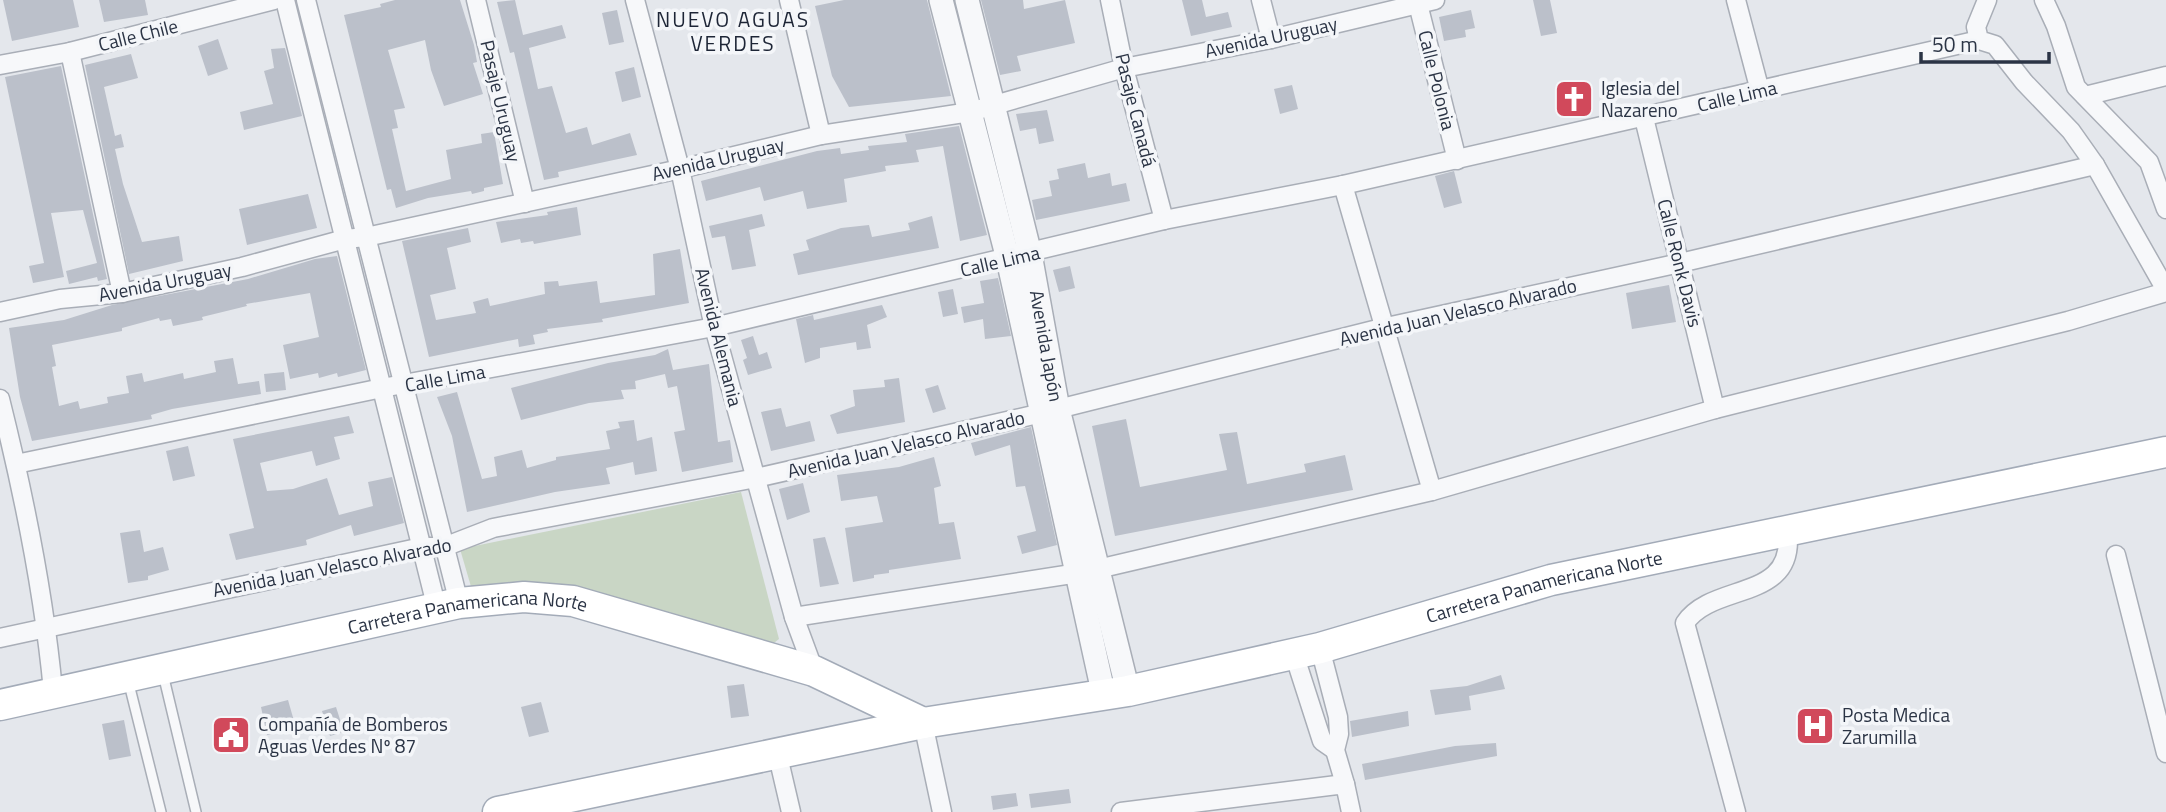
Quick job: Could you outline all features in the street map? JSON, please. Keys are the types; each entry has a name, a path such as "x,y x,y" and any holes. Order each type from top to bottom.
{"main road":[{"name":"Carretera Panamericana Norte","path":"509,811 923,723 1116,693 1307,651 1551,580 2166,452"},
{"name":"Carretera Panamericana Norte","path":"0,705 448,606 524,597 573,601 814,671 923,723"}],"street":[{"name":"Calle Chile","path":"0,65 70,52 274,0"},
{"path":"285,0 422,547 448,606"},
{"path":"306,0 444,547 448,606"},
{"name":"Pasaje Uruguay","path":"476,0 525,202"},
{"name":"Avenida Alemania","path":"635,0 680,169 714,327 793,617 814,671"},
{"path":"789,0 821,135"},
{"path":"941,0 970,112 1019,257"},
{"path":"967,0 994,106 1019,257 1050,411 1116,693"},
{"name":"Pasaje Canadá","path":"1110,0 1124,68 1164,220"},
{"path":"1261,0 1271,39"},
{"path":"1736,0 1760,91"},
{"path":"793,617 1088,571 1432,491 1715,409 2068,321 2166,291 2095,165 2071,131 2024,82 1995,45 1979,40 1976,27 1987,0"},
{"path":"2044,0 2056,26 2076,86 2149,162 2166,209"},
{"name":"Avenida Uruguay","path":"0,312 60,299 122,293 242,267 345,239 366,237 680,169 821,135 970,112 1124,68 1271,39 1424,1"},
{"name":"Calle Polonia","path":"1424,1 1457,160"},
{"name":"Calle Lima","path":"16,464 382,388 714,327 1019,257 1164,220 1457,160 1979,40"},
{"path":"70,52 122,293"},
{"path":"2085,96 2166,76"},
{"name":"Calle Ronk Davis","path":"1644,118 1715,409"},
{"name":"Avenida Juan Velasco Alvarado","path":"0,638 422,547 444,547 493,528 756,478 1050,411 1382,328 1680,263 2095,165"},
{"path":"1343,185 1382,328 1432,491"},
{"path":"0,399 16,464 47,626 54,691"},
{"path":"1736,812 1685,623 1696,612 1741,594 1779,571 1788,553 1787,529"},
{"path":"2116,555 2166,752"},
{"path":"1307,651 1322,741 1335,750"},
{"path":"1307,651 1338,717 1339,734 1335,750 1351,812"},
{"path":"923,723 942,812"},
{"path":"778,752 791,812"},
{"path":"1121,812 1345,785"}],"lane":[{"path":"162,670 196,812"},
{"path":"127,678 161,812"}],"green space":[{"path":"741,492 779,639 766,649 472,590 460,549"}],"building":[{"path":"3,0 73,0 79,27 12,41"},
{"path":"99,0 145,0 148,15 104,22"},
{"path":"395,0 460,0 474,45 477,62 473,63 483,94 444,106 431,70 425,40 388,50 405,108 394,110 398,128 392,129 406,191 451,179 446,150 482,143 481,134 494,132 503,184 472,194 471,191 428,198 396,208 391,189 387,190 344,15 381,7 380,4"},
{"path":"515,0 523,35 562,25 566,38 529,48 538,89 552,86 566,133 587,127 592,145 630,133 637,155 558,172 559,177 544,180 514,52 510,53 497,2"},
{"path":"844,0 927,0 951,96 849,107 832,76 815,6"},
{"path":"981,0 1023,0 1024,9 1065,0 1075,43 1017,56 1021,71 1000,75"},
{"path":"1182,0 1202,0 1206,17 1228,12 1232,27 1191,36"},
{"path":"1533,0 1550,0 1557,33 1541,36"},
{"path":"617,10 624,42 609,45 602,13"},
{"path":"1471,10 1475,28 1465,30 1466,37 1444,41 1439,17"},
{"path":"218,39 228,69 208,76 198,46"},
{"path":"285,48 302,116 244,130 240,112 273,104 264,71 274,68 271,49"},
{"path":"131,54 138,78 104,87 115,136 121,134 124,147 115,149 123,184 142,242 179,236 183,261 129,274 85,65"},
{"path":"61,66 107,279 98,281 97,277 69,284 66,271 97,263 83,210 51,213 64,277 33,283 29,266 44,263 5,77"},
{"path":"634,67 641,97 622,102 615,72"},
{"path":"1292,85 1298,109 1280,114 1274,89"},
{"path":"1047,110 1054,141 1039,144 1036,128 1020,131 1016,114"},
{"path":"959,126 987,235 960,241 943,146 916,150 919,162 885,166 886,171 844,179 847,202 807,209 803,191 764,201 760,187 706,201 701,181 817,151 840,148 841,154 869,150 868,146 907,142 905,134"},
{"path":"1085,163 1088,178 1110,173 1112,186 1126,183 1130,201 1036,220 1032,200 1052,196 1049,181 1059,179 1057,169"},
{"path":"1454,171 1462,203 1444,208 1435,176"},
{"path":"308,194 317,228 247,245 239,209"},
{"path":"577,207 581,235 534,244 533,241 521,243 520,239 501,243 496,222 548,215 547,212"},
{"path":"762,214 765,226 749,230 756,266 732,270 725,236 712,238 709,226"},
{"path":"932,216 939,248 798,275 793,254 809,250 806,240 841,228 869,225 872,237 910,230 908,223"},
{"path":"468,228 471,242 447,248 456,289 430,295 436,320 476,313 473,302 488,298 490,306 545,294 544,282 558,281 559,286 597,281 600,303 655,295 653,254 680,249 689,303 602,319 603,322 547,329 548,332 533,335 535,344 519,347 518,339 429,357 402,241"},
{"path":"337,256 366,370 338,377 337,373 319,378 318,373 290,379 283,345 319,337 310,293 246,304 247,306 202,317 203,320 173,326 171,319 160,321 159,318 122,328 122,331 52,345 56,366 52,367 59,406 78,401 80,409 108,403 107,397 129,393 126,376 142,373 144,382 183,373 184,379 216,372 214,361 233,358 238,384 259,381 261,394 172,409 151,415 152,419 32,441 20,397 9,328 64,320 112,305 248,279 315,259"},
{"path":"1070,266 1075,288 1059,292 1053,270"},
{"path":"998,278 1011,336 985,339 983,319 964,323 961,307 984,303 980,281"},
{"path":"1669,285 1676,322 1632,329 1626,293"},
{"path":"953,289 958,314 943,317 938,292"},
{"path":"882,305 887,317 867,325 871,348 857,350 856,342 820,348 820,358 805,363 796,319 813,315 814,320"},
{"path":"753,336 759,355 767,352 772,368 748,375 743,360 747,358 741,340"},
{"path":"668,349 673,370 709,364 718,442 730,440 733,462 682,472 674,432 685,430 677,386 668,388 665,374 635,381 636,389 621,390 624,399 589,403 521,420 511,388 608,363 655,355"},
{"path":"284,372 286,390 266,392 264,374"},
{"path":"899,378 905,422 837,434 830,415 855,406 853,390 885,387 884,380"},
{"path":"938,385 946,409 933,413 925,389"},
{"path":"457,392 482,479 497,476 494,457 522,450 527,468 556,460 556,457 610,449 606,431 620,428 618,422 634,420 637,441 652,437 657,471 635,475 633,462 606,468 610,484 555,492 467,512 452,436 437,397"},
{"path":"781,408 786,427 810,421 815,441 771,451 761,412"},
{"path":"349,416 354,433 334,437 340,459 316,466 312,451 260,463 267,491 293,489 327,478 339,515 373,506 368,482 392,477 404,523 354,536 351,525 306,540 307,545 236,560 229,534 254,528 233,439"},
{"path":"1126,419 1140,487 1227,470 1219,434 1237,432 1247,484 1306,472 1304,464 1345,455 1353,490 1115,536 1092,426"},
{"path":"1031,427 1057,545 1022,554 1017,536 1036,531 1025,486 1016,487 1010,445 975,456 971,443"},
{"path":"188,446 195,476 173,481 166,451"},
{"path":"934,457 941,486 934,488 939,524 954,522 961,559 889,570 889,573 874,575 874,578 853,582 845,528 883,522 877,496 841,501 837,475 899,467"},
{"path":"803,483 810,512 787,520 779,489"},
{"path":"140,530 144,552 163,547 169,570 148,576 148,580 128,583 120,533"},
{"path":"825,537 839,584 820,587 813,539"},
{"path":"1501,675 1505,689 1469,696 1471,710 1435,715 1430,690 1467,686"},
{"path":"744,684 749,716 731,718 727,686"},
{"path":"288,700 296,728 267,735 261,707"},
{"path":"541,702 549,732 529,737 521,707"},
{"path":"336,707 344,732 330,736 322,711"},
{"path":"1408,711 1409,726 1352,737 1350,721"},
{"path":"124,720 131,756 109,760 102,724"},
{"path":"1496,743 1497,756 1365,780 1362,764 1455,746"},
{"path":"1069,789 1071,803 1031,808 1029,794"},
{"path":"1016,793 1018,806 993,810 991,796"}],"place":[{"name":"Iglesia del Nazareno","path":"1574,99"},
{"name":"Posta Medica Zarumilla","path":"1815,726"},
{"name":"Compañía de Bomberos Aguas Verdes Nº 87","path":"231,735"}],"district":[{"name":"NUEVO AGUAS VERDES","path":"733,32"}]}
